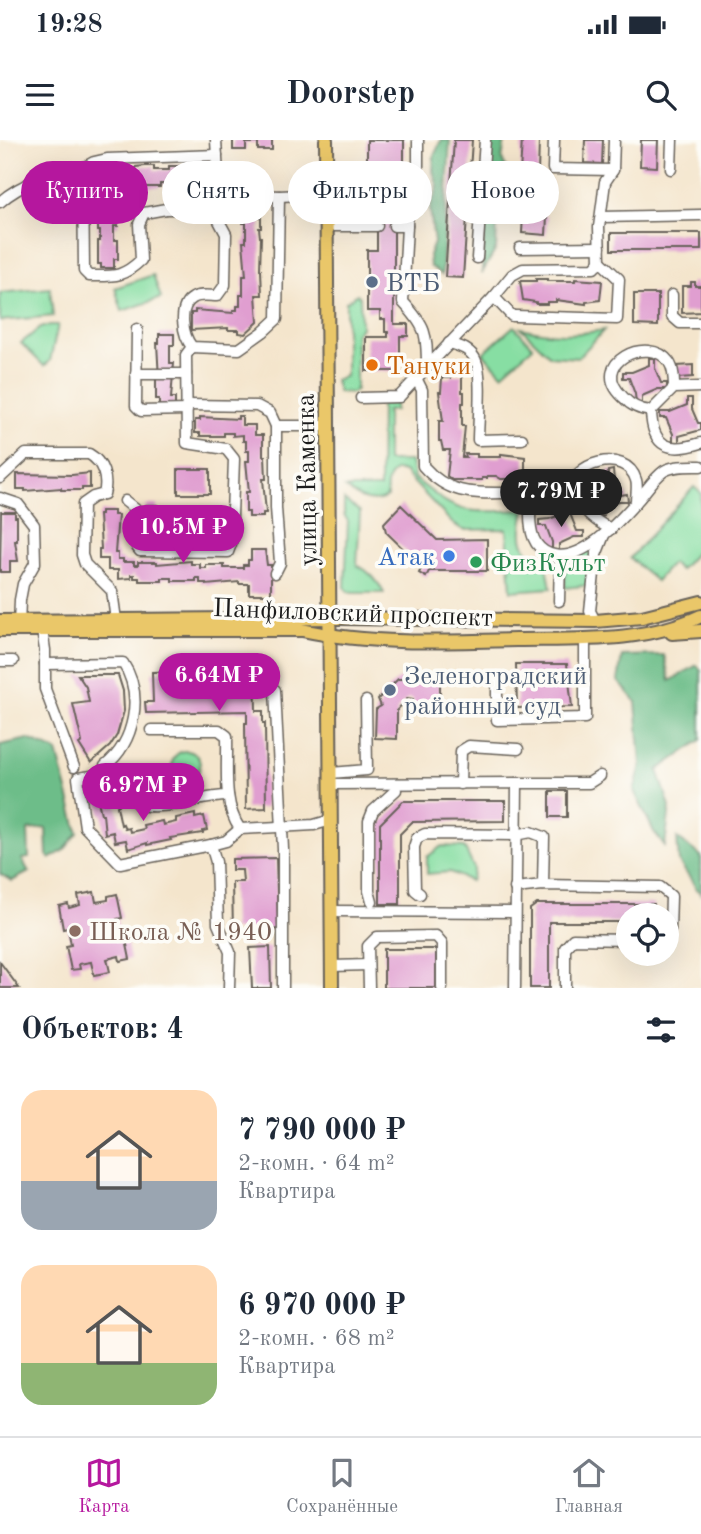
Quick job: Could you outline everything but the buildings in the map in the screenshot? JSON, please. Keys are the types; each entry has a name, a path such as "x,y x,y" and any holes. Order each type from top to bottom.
{"main road":[{"name":"улица Каменка","path":"326,140 326,161"},
{"name":"улица Каменка","path":"326,226 332,988"},
{"name":"Панфиловский проспект","path":"43,625 116,620 330,618 595,621 642,617 701,602"},
{"name":"Панфиловский проспект","path":"0,621 19,625 302,631 330,636 419,641 584,639 644,635 684,624 701,616"},
{"name":"Панфиловский проспект","path":"0,630 19,625"},
{"path":"644,635 701,631"}],"street":[{"path":"216,140 217,161"},
{"path":"418,140 418,167 409,183 408,193 403,302 421,322 427,341 427,367"},
{"path":"477,258 485,140"},
{"path":"554,140 552,169 613,170"},
{"path":"361,398 399,397 512,275 523,269 594,268 600,261 599,227 606,182 613,170 614,140"},
{"path":"671,169 673,140"},
{"path":"98,161 217,155"},
{"path":"0,202 21,189"},
{"path":"274,196 288,196"},
{"path":"221,224 226,234 225,285 217,296 201,296 189,302 183,323 185,338 192,347 239,349 277,319 279,196"},
{"path":"602,216 701,215"},
{"path":"84,224 84,271 89,276 118,276 128,272 141,260 139,224"},
{"path":"326,226 377,226"},
{"path":"394,226 407,226"},
{"path":"520,248 600,247"},
{"path":"494,297 512,316 617,319 619,279 600,261"},
{"path":"672,295 672,316 680,323 701,323"},
{"path":"136,329 136,406 141,411 257,405 270,413 276,426 276,508 280,563 275,573"},
{"path":"449,343 466,349 477,361 478,440 522,439"},
{"path":"125,501 135,509 137,547 140,551 228,552 232,544 234,459 226,449 187,443 186,355 192,347"},
{"path":"651,411 640,410 616,391 612,377 613,367 620,358 639,351 662,355 670,364 674,388"},
{"path":"136,374 186,374"},
{"path":"417,380 422,390 423,466 436,480 457,491 523,493"},
{"path":"701,387 674,388 651,411 652,424 658,439 668,448 681,449 701,443"},
{"path":"276,426 328,426"},
{"path":"0,478 26,454 89,454 98,459 107,484 104,494 83,504 82,555 85,564 111,591 116,620"},
{"path":"607,532 572,494 572,486 577,477 594,464 608,460 619,462 630,470 636,480 636,502"},
{"path":"572,494 546,498 537,504 530,514 534,542 541,551 560,558 584,550 607,532 664,470 701,467"},
{"path":"0,498 18,504 34,525 34,563 23,584 19,625"},
{"path":"595,621 590,611 597,555 607,532"},
{"path":"559,601 560,558"},
{"path":"43,625 45,689 74,767"},
{"path":"497,678 497,720 585,718 584,639"},
{"path":"0,661 13,661"},
{"path":"45,664 127,661 135,707 131,733 117,757 105,766"},
{"path":"275,690 282,825 283,988"},
{"path":"331,778 367,770 366,701"},
{"path":"151,730 219,730 228,736 228,796 232,818 240,830"},
{"path":"460,784 461,751 469,746 518,749"},
{"path":"228,796 211,796 149,807 138,804 130,779 112,773 78,778 85,828 120,863 226,841 240,830 282,825 314,825 331,820"},
{"path":"331,778 460,784 589,783 600,776"},
{"path":"515,988 517,783"},
{"path":"374,904 369,891 369,821 373,811 396,790"},
{"path":"420,894 415,890 414,848 416,838 425,834 516,835 531,832 544,837 544,885"},
{"path":"211,845 216,862 218,924 230,952 229,988"},
{"path":"515,888 544,885 660,887 671,896 671,903"},
{"path":"331,911 374,904 515,912"},
{"path":"369,988 368,946 377,937 436,936 442,943 442,988"},
{"path":"565,988 565,948 573,939 616,940"},
{"path":"332,965 368,965"}],"green space":[{"path":"441,140 450,140 449,161 446,161 442,275 430,266 429,255 434,243 432,203 438,187 433,171 434,156"},
{"path":"489,140 505,140 503,161 488,161"},
{"path":"485,224 497,224 496,249 482,273"},
{"path":"153,275 161,298 122,311 115,288"},
{"path":"50,288 53,316 0,321 0,293"},
{"path":"357,294 360,297 361,327 356,333 356,390 353,393 338,392 335,380 346,376 346,302"},
{"path":"58,325 50,361 44,366 21,343 40,328"},
{"path":"514,326 533,347 502,374 483,353"},
{"path":"521,328 562,334 604,330 578,358 550,356"},
{"path":"395,403 395,410 387,411 387,461 411,461 414,478 439,497 460,508 481,511 525,510 523,543 531,555 547,566 551,588 511,591 507,529 463,530 452,523 404,472 396,470 390,476 387,497 381,500 365,500 345,488 380,488 381,404"},
{"path":"694,487 701,493 701,547 680,570 672,563 656,581 630,558"},
{"path":"344,500 360,512 357,565 373,577 384,593 352,593 345,587 348,521 344,515"},
{"path":"598,542 591,585 565,588 565,560"},
{"path":"664,655 670,681 697,665 701,671 701,740 658,770 670,807 665,846 654,832 634,791 641,765 636,702 618,681 622,656"},
{"path":"28,739 57,751 78,833 64,850 50,859 47,855 46,828 28,830 29,858 22,859 29,872 12,881 0,874 0,745"},
{"path":"186,751 196,755 200,765 196,775 186,779 176,775 172,765 176,755"},
{"path":"677,838 701,856 701,895 679,862"},
{"path":"442,846 464,847 474,868 471,881 450,872 427,874 427,857"}],"place":[{"name":"ВТБ","path":"372,282"},
{"name":"Тануки","path":"372,365"},
{"name":"Атак","path":"449,556"},
{"name":"ФизКульт","path":"476,562"},
{"name":"Зеленоградский районный суд","path":"390,690"},
{"name":"Школа № 1940","path":"75,931"}]}
